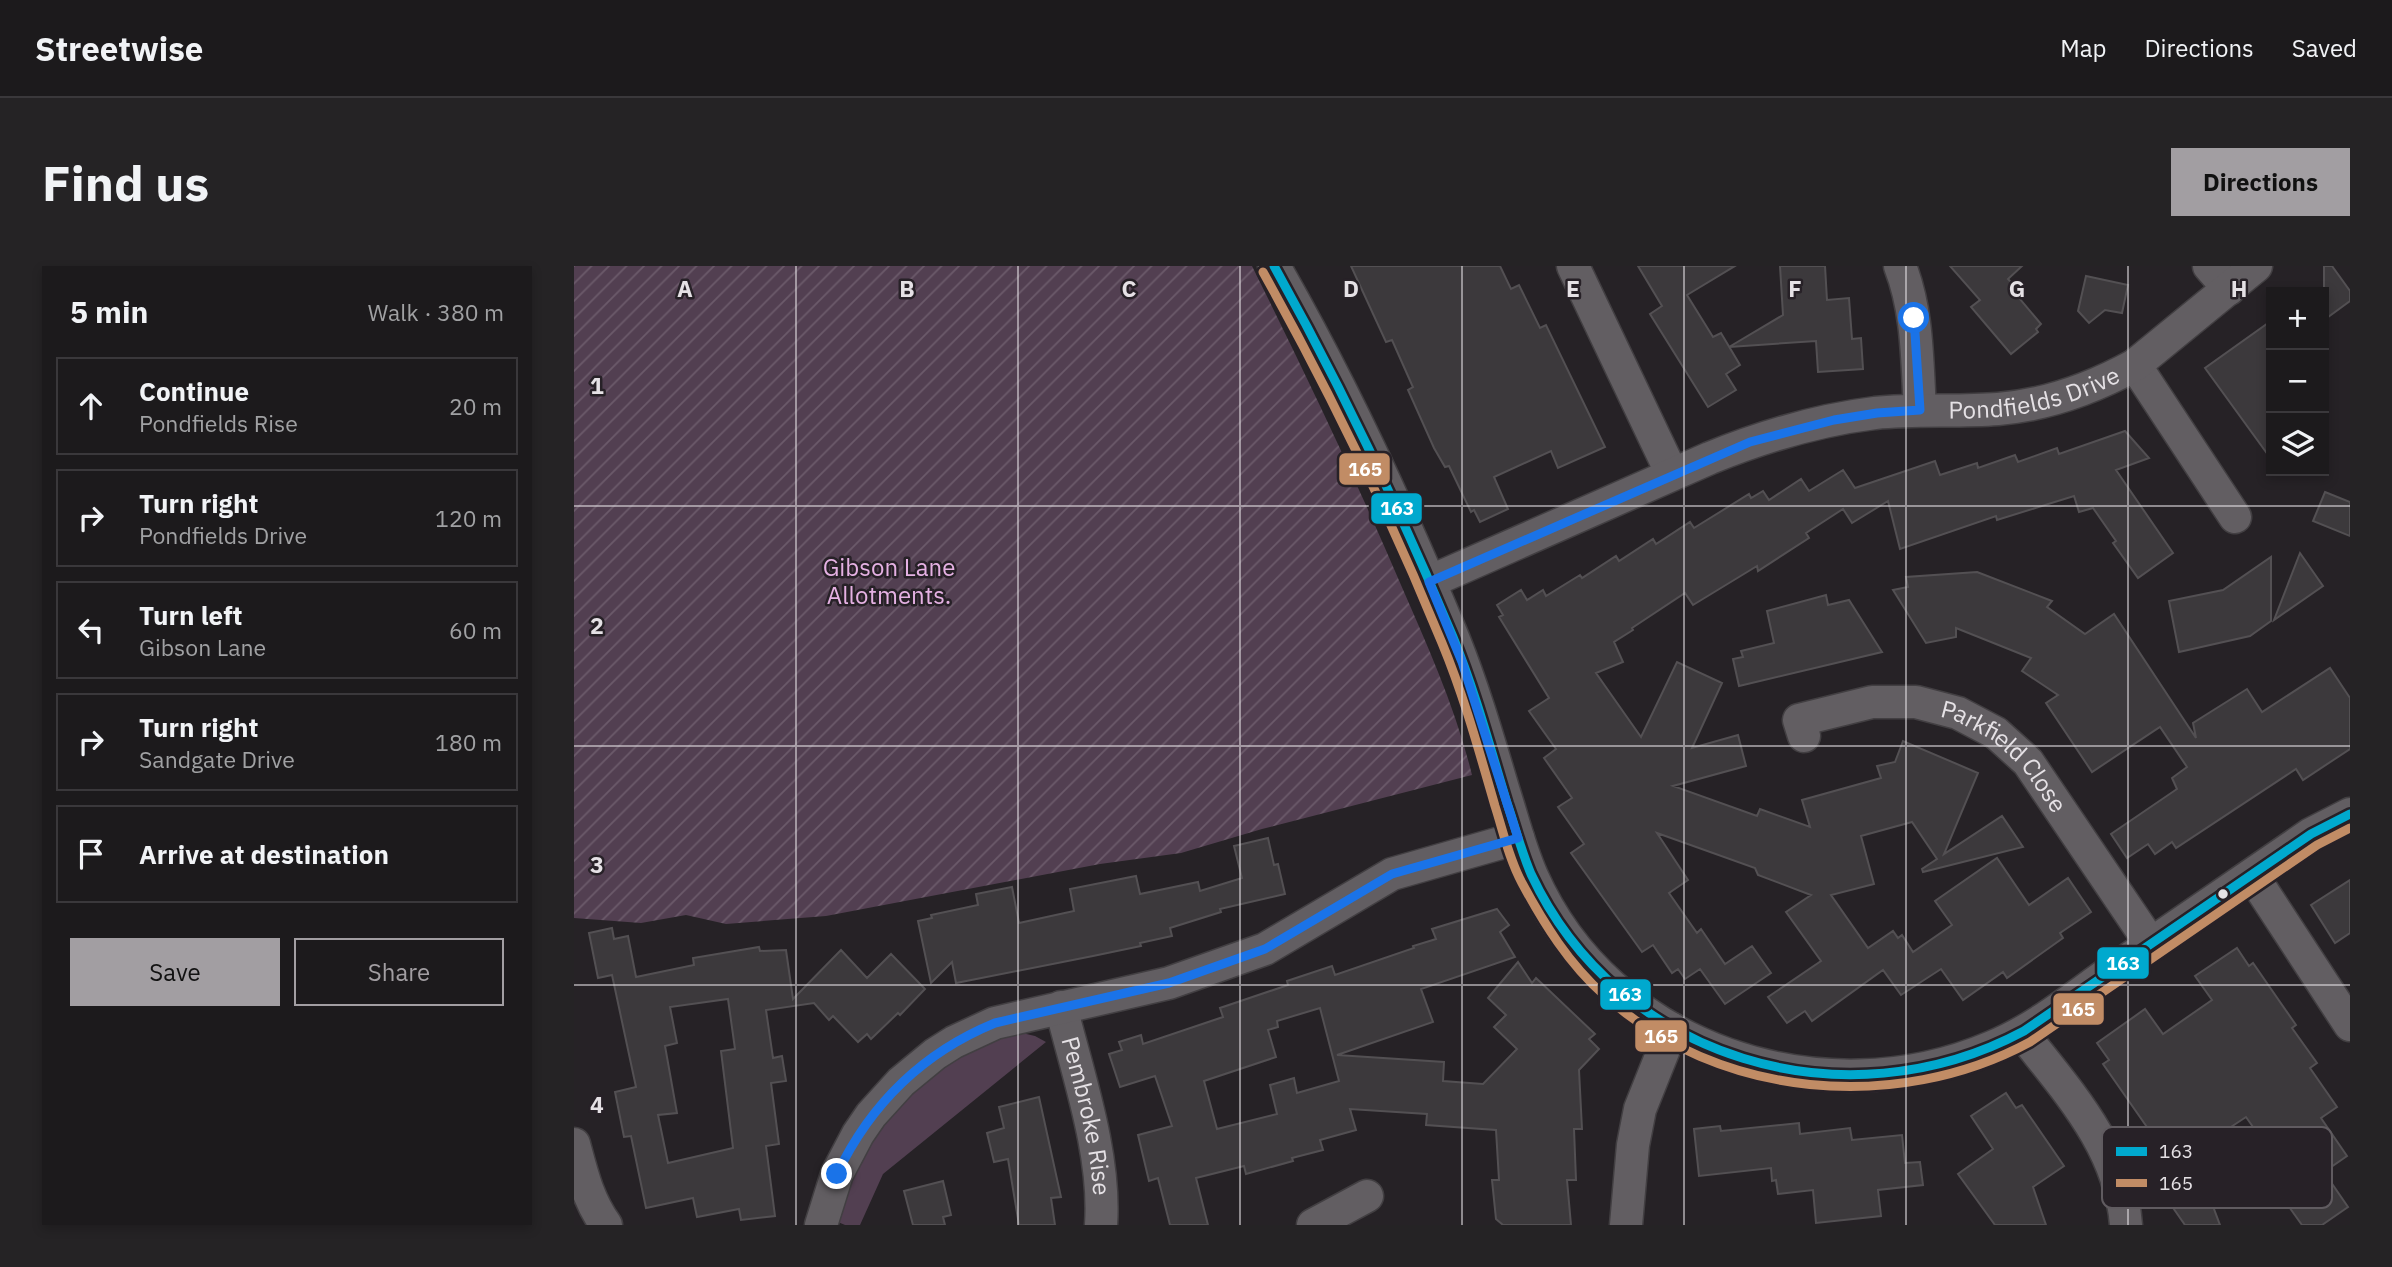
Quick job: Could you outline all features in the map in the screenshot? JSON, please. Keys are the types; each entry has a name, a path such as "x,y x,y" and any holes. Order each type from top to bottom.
{"street":[{"path":"1274,266 1339,387 1429,582 1462,662 1531,875 1545,902 1580,951 1623,994 1672,1029 1709,1048 1756,1065 1786,1072 1847,1077 1908,1073 1976,1054 2022,1033 2311,834 2350,814"},
{"path":"1573,266 1672,474"},
{"path":"1900,266 1914,318 1920,410"},
{"name":"Pondfields Drive","path":"1429,582 1672,474 1750,442 1792,429 1877,413 2000,409 2036,403 2093,386 2135,365 2219,278 2256,266"},
{"path":"2135,365 2235,517"},
{"name":"Parkfield Close","path":"1804,736 1799,720 1872,702 1937,706 1978,722 1996,733 2028,762 2151,944"},
{"path":"821,1225 829,1195 852,1143 871,1115 901,1082 935,1054 974,1031 995,1023 1169,983 1265,949 1392,874 1518,838"},
{"path":"2252,875 2350,1025"},
{"name":"Pembroke Rise","path":"1061,1007 1098,1157 1103,1206 1101,1225"},
{"path":"1626,1225 1633,1145 1640,1109 1672,1029"},
{"path":"2022,1033 2102,1142"},
{"path":"574,1144 585,1188 606,1225"},
{"path":"1313,1225 1367,1196"}],"green space":[{"name":"Gibson Lane Allotments.","path":"574,266 1252,266 1384,545 1450,702 1472,775 1262,829 1181,853 1100,864 826,916 726,924 686,915 641,923 574,918"},
{"path":"1022,1033 1046,1042 883,1174 860,1225 838,1222 859,1166 887,1122 906,1101 926,1081 972,1049"}],"building":[{"path":"1351,266 1500,266 1511,289 1519,285 1540,328 1546,325 1605,447 1558,468 1551,451 1494,477 1508,509 1480,522 1474,510 1471,512 1449,466 1445,467 1434,448 1408,390 1413,387 1392,340 1386,342"},
{"path":"1638,266 1735,266 1687,295 1713,337 1721,333 1740,365 1726,374 1736,390 1708,407 1650,314 1662,306"},
{"path":"1780,266 1825,266 1827,300 1849,298 1852,339 1861,338 1863,369 1818,372 1816,341 1729,347 1783,315"},
{"path":"1950,266 2022,266 2008,279 2019,291 2019,298 2041,324 2036,329 2038,332 2011,354 1971,307 1980,300"},
{"path":"2324,266 2332,266 2350,291 2350,301 2329,316 2329,287 2324,287"},
{"path":"2086,276 2128,285 2122,313 2105,310 2089,323 2078,311"},
{"path":"2266,325 2266,452 2205,368"},
{"path":"2125,431 2149,458 2116,470 2173,553 2138,578 2113,543 2116,541 2093,508 2079,512 2074,496 1997,520 1996,516 1900,549 1888,501 1852,523 1843,509 1806,533 1809,538 1758,571 1757,566 1693,605 1685,593 1614,642 1623,662 1596,673 1641,737 1677,662 1722,683 1692,748 1738,735 1746,766 1673,786 1757,816 1760,809 1810,827 1802,800 1881,778 1877,766 1895,762 1903,741 1978,773 1944,854 2002,816 2023,847 1923,872 1922,869 1937,859 1912,822 1861,836 1874,884 1831,895 1868,948 1893,931 1898,938 1902,935 1913,952 1952,925 1935,901 1997,858 2029,905 2068,878 2091,912 2060,933 2063,938 2007,978 2003,972 1963,1000 1941,969 1901,995 1883,970 1812,1021 1805,1011 1787,1023 1768,997 1821,961 1786,912 1811,895 1758,875 1755,868 1657,833 1688,880 1669,893 1697,933 1701,929 1725,964 1752,946 1771,973 1725,1004 1700,969 1685,979 1678,969 1672,973 1653,945 1642,952 1571,853 1584,844 1558,807 1572,798 1544,758 1556,749 1529,711 1549,698 1499,617 1503,615 1497,605 1521,590 1527,600 1543,590 1546,596 1580,575 1582,578 1616,556 1619,561 1653,539 1656,544 1690,522 1694,528 1749,494 1751,498 1763,491 1769,500 1801,479 1809,491 1843,470 1855,488 1935,461 1940,475 1977,463 1978,468 2015,455 2018,462 2057,448 2059,454"},
{"path":"2325,492 2350,502 2350,536 2313,521"},
{"path":"2300,553 2323,586 2274,620"},
{"path":"2271,557 2271,621 2250,636 2179,652 2169,601 2223,590"},
{"path":"1977,572 2052,601 2047,607 2085,634 2114,614 2196,738 2193,723 2247,689 2262,712 2330,668 2350,698 2350,749 2303,780 2296,769 2176,848 2172,842 2155,854 2148,844 2127,858 2111,834 2177,789 2172,778 2187,767 2160,727 2092,772 2046,703 2058,695 2022,671 2031,658 1956,628 1956,637 1926,643 1893,590 1908,587 1906,577"},
{"path":"1826,595 1828,605 1849,600 1882,652 1739,686 1733,659 1743,657 1741,651 1774,643 1767,611"},
{"path":"1268,838 1274,865 1278,864 1285,894 1220,909 1221,912 1170,928 1172,936 1140,943 1141,946 956,983 952,962 931,983 918,921 932,918 931,915 978,905 976,894 1012,887 1019,923 1074,911 1070,889 1136,876 1140,894 1198,882 1200,891 1242,878 1234,846"},
{"path":"2350,880 2350,933 2335,943 2311,905"},
{"path":"1497,909 1509,925 1500,932 1515,957 1421,989 1433,1022 1337,1055 1444,1062 1443,1081 1483,1084 1517,1049 1494,1027 1506,1015 1488,998 1518,962 1532,983 1536,978 1595,1034 1589,1039 1599,1049 1579,1070 1582,1129 1574,1129 1576,1180 1567,1180 1571,1225 1503,1225 1496,1219 1492,1180 1499,1180 1496,1130 1426,1125 1427,1114 1350,1109 1356,1130 1320,1140 1323,1150 1246,1174 1244,1166 1196,1178 1208,1225 1170,1225 1158,1178 1149,1181 1138,1135 1172,1126 1155,1076 1120,1087 1109,1054 1122,1050 1119,1042 1141,1035 1143,1044 1223,1017 1220,1008 1288,985 1287,981 1332,966 1335,975 1436,939 1432,929","holes":["1320,1008 1339,1081 1297,1093 1294,1078 1270,1085 1277,1114 1217,1129 1204,1081 1276,1057 1268,1030 1278,1027 1277,1021"]},
{"path":"612,928 614,939 628,936 636,977 694,965 693,958 759,947 760,951 786,950 793,999 841,950 867,978 891,954 925,989 871,1039 867,1034 858,1042 833,1016 829,1020 814,1003 766,1010 773,1058 782,1056 786,1081 771,1083 779,1144 766,1146 775,1216 741,1220 739,1209 697,1217 693,1198 646,1208 631,1136 624,1137 615,1092 636,1087 612,975 598,978 589,933","holes":["728,999 735,1049 721,1051 733,1148 668,1163 658,1115 677,1113 665,1046 677,1043 670,1007"]},
{"path":"2237,948 2249,966 2253,963 2296,1025 2292,1028 2317,1063 2310,1068 2337,1107 2321,1118 2327,1127 2253,1127 2246,1117 2231,1127 2147,1127 2103,1064 2109,1060 2097,1043 2145,1009 2163,1034 2212,1000 2195,976"},
{"path":"2006,1093 2016,1108 2022,1105 2064,1166 2033,1187 2046,1225 1995,1225 1958,1174 1993,1149 1971,1116"},
{"path":"1039,1097 1061,1197 1051,1198 1055,1225 1019,1225 1008,1159 994,1162 987,1133 1004,1128 999,1107"},
{"path":"1799,1123 1800,1134 1850,1128 1852,1140 1902,1135 1905,1163 1920,1162 1923,1185 1878,1190 1881,1216 1816,1223 1813,1190 1778,1194 1776,1180 1772,1181 1771,1168 1699,1176 1694,1129 1720,1126 1721,1131"},
{"path":"2332,1134 2347,1156 2332,1166"},
{"path":"943,1181 951,1215 943,1217 945,1225 913,1225 904,1191"},
{"path":"2332,1184 2348,1207 2322,1225 2302,1225 2290,1208 2332,1208"},
{"path":"2173,1208 2214,1208 2220,1225 2185,1225"}],"transit line":[{"name":"163","path":"1274,266 1369,449 1453,637 1531,874 1570,938 1620,991 1678,1031 1743,1058 1812,1073 1884,1073 1955,1059 2024,1031 2311,834 2350,814"},
{"name":"165","path":"1263,272 1312,363 1402,548 1450,663 1510,855 1530,898 1568,957 1591,983 1650,1030 1700,1056 1754,1075 1810,1084 1867,1086 1923,1080 1978,1065 2030,1042 2317,845 2350,828"}],"route":[{"path":"837,1174 858,1134 885,1098 935,1054 974,1031 995,1023 1169,983 1265,949 1392,874 1518,838 1462,662 1429,582 1750,442 1834,420 1920,410 1914,318"}]}
